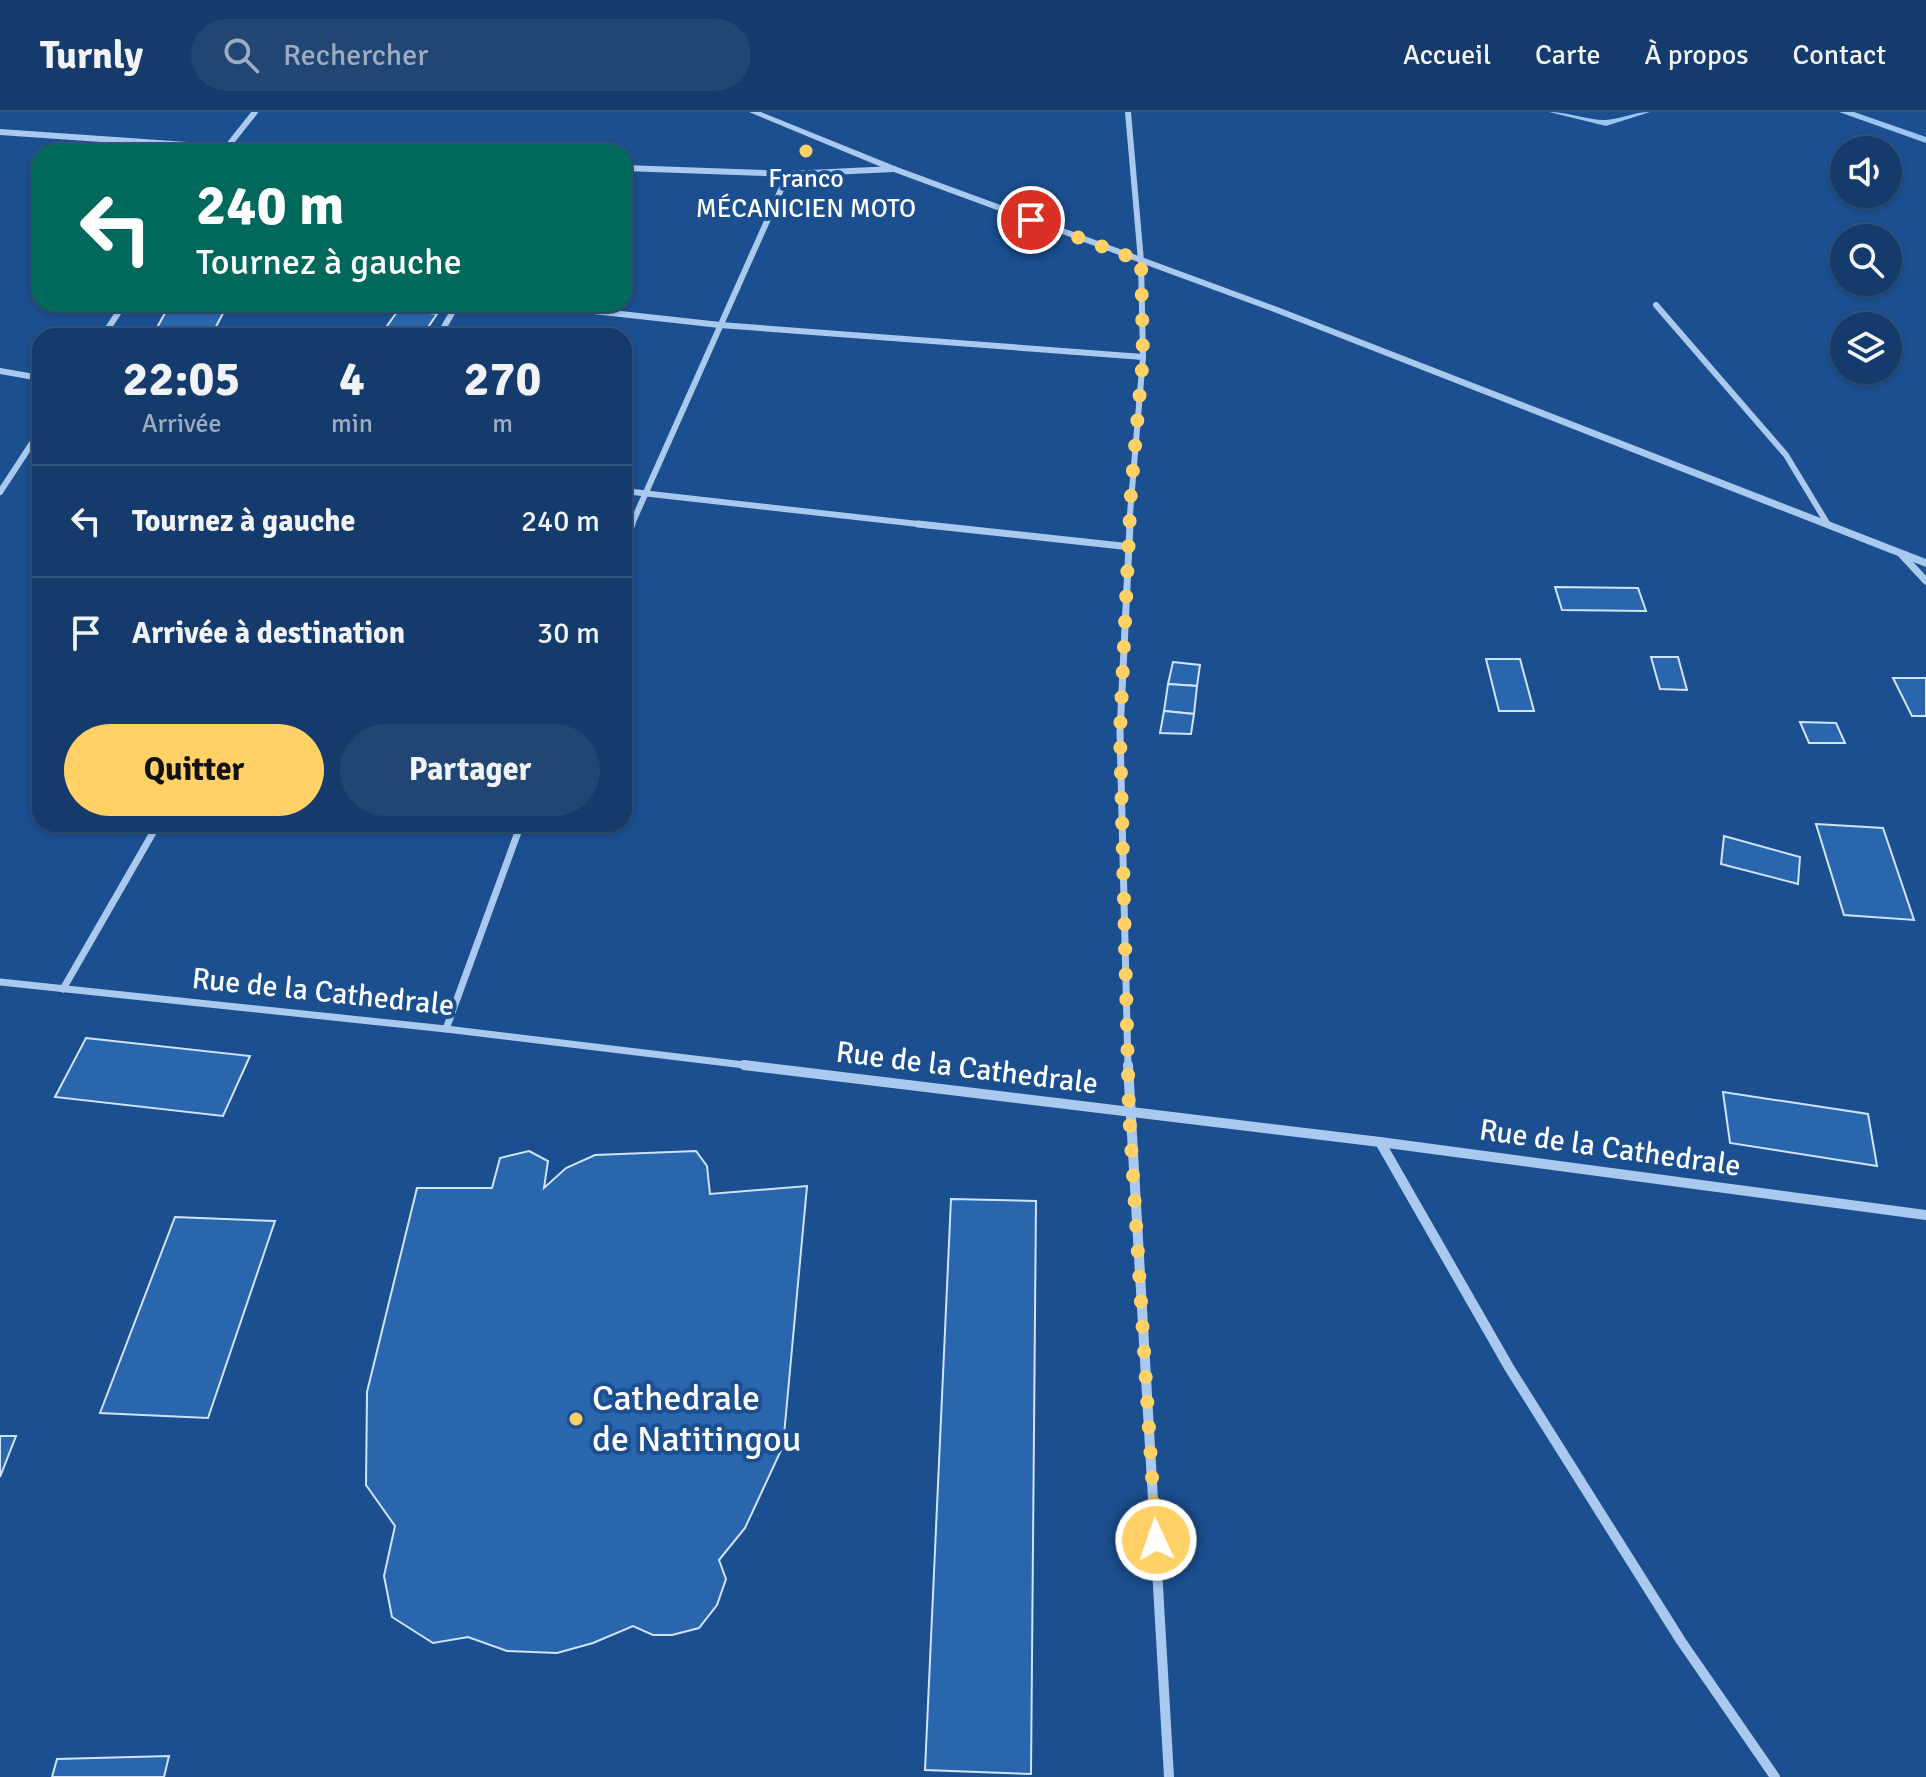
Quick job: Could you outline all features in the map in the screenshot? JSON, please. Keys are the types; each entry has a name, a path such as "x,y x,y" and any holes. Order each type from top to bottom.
{"street":[{"path":"229,144 255,112"},
{"path":"753,112 894,169 1926,563"},
{"path":"1128,112 1141,261 1143,357 1131,492 1131,547 1120,732 1129,1112 1169,1777"},
{"path":"0,132 149,144"},
{"path":"632,168 788,174 894,169"},
{"path":"632,523 788,174"},
{"path":"1656,305 1786,455 1827,523"},
{"path":"602,312 720,325 1143,357"},
{"path":"0,371 32,377"},
{"path":"0,492 32,444"},
{"path":"632,492 1131,547"},
{"path":"1900,553 1926,581"},
{"path":"63,989 153,832"},
{"path":"446,1029 518,832"},
{"name":"Rue de la Cathedrale","path":"0,982 446,1029 1380,1142 1926,1215"},
{"path":"1380,1142 1510,1369 1681,1641 1775,1777"}],"building":[{"path":"166,312 224,312 215,328 157,328"},
{"path":"397,312 437,314 427,328 386,328"},
{"path":"1555,587 1638,588 1646,611 1562,610"},
{"path":"1651,657 1678,657 1687,690 1660,689"},
{"path":"1486,659 1520,659 1534,711 1499,711"},
{"path":"1173,662 1200,665 1197,686 1168,684"},
{"path":"1893,678 1926,678 1926,716 1912,716"},
{"path":"1168,684 1197,686 1194,714 1164,711"},
{"path":"1164,711 1194,714 1191,734 1160,733"},
{"path":"1800,722 1836,723 1845,743 1809,743"},
{"path":"1816,824 1883,828 1914,920 1844,915"},
{"path":"1724,836 1800,857 1798,884 1721,864"},
{"path":"86,1038 250,1056 223,1116 55,1097"},
{"path":"1723,1092 1868,1114 1877,1166 1730,1143"},
{"name":"Cathedrale de Natitingou","path":"529,1151 548,1161 544,1188 566,1168 595,1155 696,1151 707,1166 710,1194 807,1186 783,1446 745,1528 719,1560 726,1579 717,1605 699,1628 672,1635 653,1635 633,1626 593,1643 557,1653 507,1651 468,1637 433,1643 392,1617 384,1576 395,1526 366,1485 367,1392 417,1188 492,1188 500,1158"},
{"path":"951,1199 1036,1201 1031,1774 925,1770"},
{"path":"175,1217 275,1221 208,1418 100,1413"},
{"path":"0,1436 16,1436 0,1477"},
{"path":"169,1756 164,1777 52,1777 57,1759"}],"waterway":[{"path":"1554,112 1606,123 1645,112"},
{"path":"1844,112 1926,140"}],"place":[{"name":"Franco MÉCANICIEN MOTO","path":"806,151"},
{"name":"Cathedrale de Natitingou","path":"576,1419"}],"route":[{"path":"1031,220 1141,261 1143,357 1131,492 1131,547 1120,732 1129,1112 1156,1540"}]}
